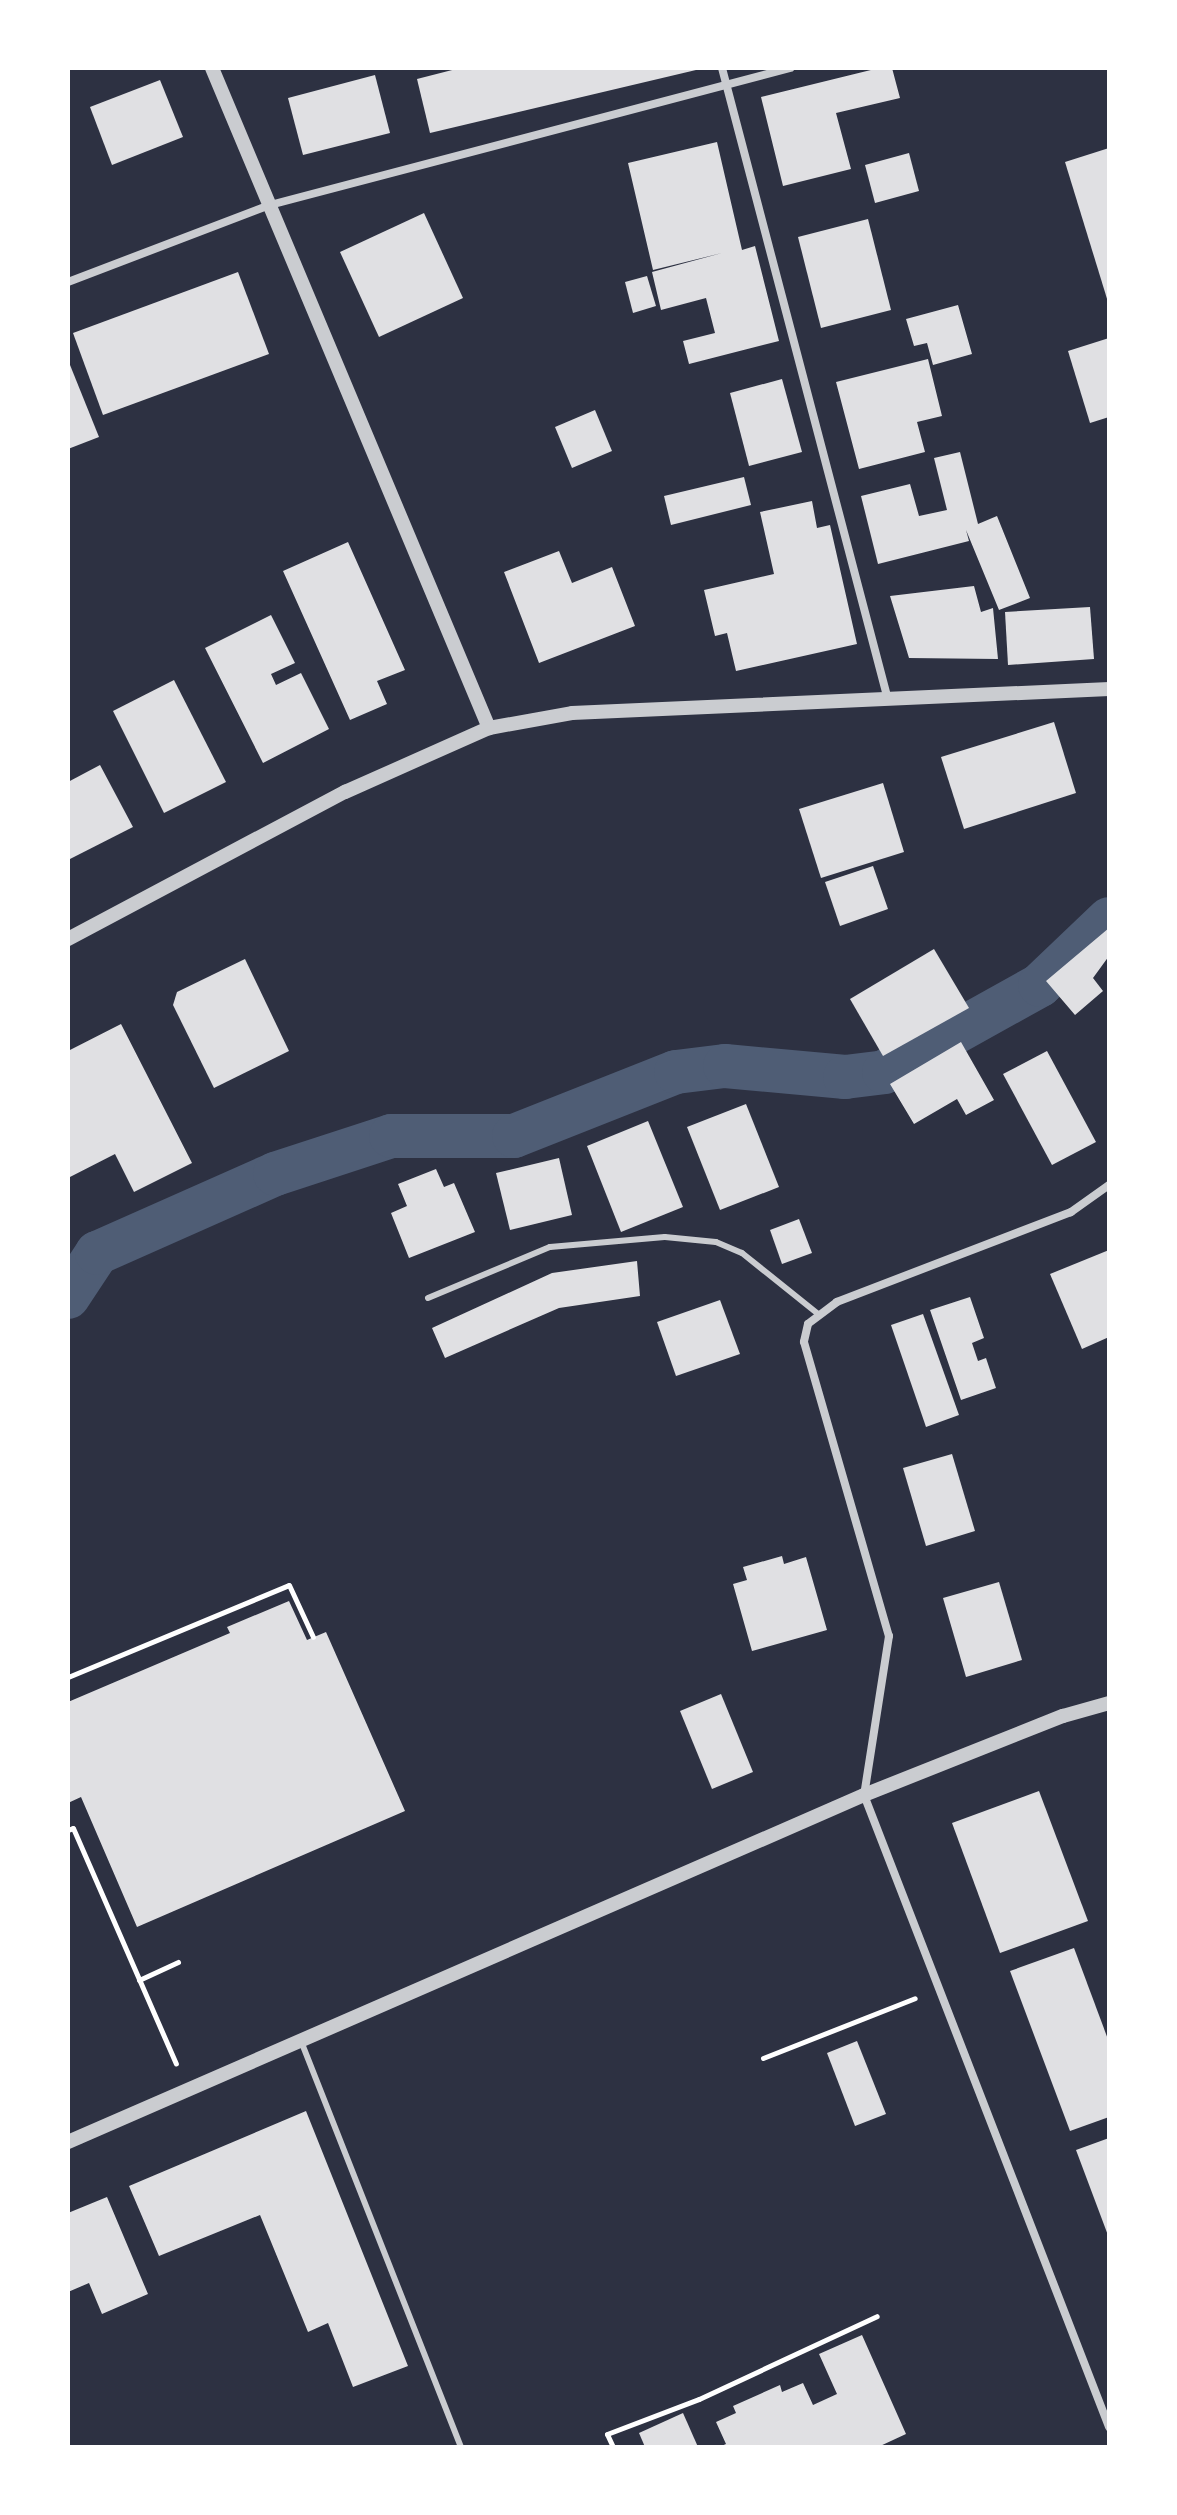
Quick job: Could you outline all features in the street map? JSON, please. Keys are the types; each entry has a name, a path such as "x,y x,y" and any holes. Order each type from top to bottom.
{"street":[{"path":"212,68 489,728"},
{"path":"722,68 888,701"},
{"path":"68,282 270,205 790,68"},
{"path":"68,939 345,792 489,728 572,713 1109,689"},
{"path":"1109,1185 1071,1212 817,1313 808,1324 804,1342 889,1636 864,1795 1109,2427"},
{"path":"68,2142 864,1795 1025,1730 1109,1703"}],"lane":[{"path":"428,1298 550,1247 665,1237 716,1242 742,1253 817,1313"},
{"path":"300,2040 461,2447"}],"path":[{"path":"68,1677 289,1585 313,1637"},
{"path":"68,1830 73,1828 187,2090"},
{"path":"139,1980 178,1962"},
{"path":"763,2058 938,1988"},
{"path":"613,2447 607,2434 699,2399 877,2316"}],"building":[{"path":"460,68 696,70 430,133 417,79"},
{"path":"879,68 892,68 900,98 836,113 851,169 783,186 761,97"},
{"path":"375,75 390,133 303,155 288,98"},
{"path":"160,80 183,137 112,165 90,107"},
{"path":"717,142 742,250 755,246 779,341 689,364 683,341 715,333 706,298 661,310 652,272 722,253 653,270 628,163"},
{"path":"1109,148 1109,302 1108,302 1065,162"},
{"path":"909,153 919,191 875,203 865,165"},
{"path":"424,213 463,298 379,337 340,252"},
{"path":"868,219 891,310 821,328 798,237"},
{"path":"238,272 269,354 103,415 73,333"},
{"path":"647,276 656,306 633,313 625,282"},
{"path":"958,305 972,354 933,365 927,343 914,346 906,319"},
{"path":"1109,338 1109,417 1090,423 1068,351"},
{"path":"928,359 942,416 917,422 925,452 859,469 836,382"},
{"path":"68,360 99,437 68,449"},
{"path":"782,379 802,452 749,466 730,393"},
{"path":"595,410 612,451 572,468 555,427"},
{"path":"960,452 978,524 997,516 1030,598 999,610 966,530 969,541 878,564 861,496 910,484 919,516 947,510 934,458"},
{"path":"744,477 751,505 671,525 664,496"},
{"path":"812,501 817,528 830,525 857,644 736,671 727,633 715,636 704,590 774,574 760,512"},
{"path":"348,542 405,670 377,681 387,704 350,720 283,571"},
{"path":"559,551 572,583 612,567 635,626 539,663 504,572"},
{"path":"974,586 981,612 993,608 998,659 909,658 890,596"},
{"path":"1090,607 1094,659 1008,665 1005,612"},
{"path":"271,615 295,663 271,674 276,685 301,673 329,729 263,763 205,648"},
{"path":"174,680 226,782 164,813 113,711"},
{"path":"1054,722 1076,793 964,829 941,757"},
{"path":"100,765 133,827 68,860 68,782"},
{"path":"883,783 904,852 821,878 799,809"},
{"path":"873,866 888,909 840,926 825,882"},
{"path":"1109,928 1109,956 1093,978 1103,991 1075,1015 1046,981"},
{"path":"934,949 969,1008 883,1056 850,999"},
{"path":"245,959 289,1051 214,1088 173,1005 177,992"},
{"path":"121,1024 192,1163 134,1192 115,1154 68,1178 68,1051"},
{"path":"961,1042 994,1100 966,1115 957,1099 914,1124 890,1084"},
{"path":"1047,1051 1096,1142 1052,1165 1003,1074"},
{"path":"746,1104 779,1187 720,1210 687,1127"},
{"path":"648,1121 683,1207 621,1232 587,1146"},
{"path":"559,1158 572,1215 510,1230 496,1173"},
{"path":"436,1169 444,1187 454,1183 475,1232 409,1258 391,1213 407,1206 398,1184"},
{"path":"799,1219 812,1253 782,1264 770,1230"},
{"path":"1109,1250 1109,1337 1082,1349 1050,1274"},
{"path":"637,1261 640,1296 559,1308 445,1358 432,1328 552,1273"},
{"path":"970,1297 984,1338 972,1343 978,1361 986,1358 996,1388 961,1400 930,1310"},
{"path":"720,1300 740,1354 676,1376 657,1322"},
{"path":"923,1314 959,1415 926,1427 891,1325"},
{"path":"952,1454 975,1531 926,1546 903,1468"},
{"path":"782,1556 784,1564 806,1557 827,1630 752,1651 733,1584 747,1580 743,1567"},
{"path":"999,1582 1022,1660 966,1677 943,1598"},
{"path":"289,1601 307,1640 326,1632 405,1811 137,1927 81,1797 68,1803 68,1702 230,1633 227,1627"},
{"path":"721,1694 753,1772 712,1789 680,1711"},
{"path":"1039,1791 1088,1921 1000,1953 952,1823"},
{"path":"1074,1948 1109,2042 1109,2117 1070,2131 1010,1971"},
{"path":"857,2041 886,2114 855,2126 827,2053"},
{"path":"306,2111 408,2366 353,2387 328,2323 308,2332 260,2215 159,2256 129,2186"},
{"path":"1109,2138 1109,2238 1076,2150"},
{"path":"107,2197 148,2294 102,2314 89,2283 68,2292 68,2213"},
{"path":"862,2335 906,2434 878,2447 719,2447 726,2444 716,2422 736,2413 733,2406 780,2385 782,2392 803,2383 813,2405 837,2394 819,2354"},
{"path":"683,2413 698,2447 645,2447 639,2433"}],"waterway":[{"path":"68,1297 97,1253 275,1174 391,1136 514,1136 676,1072 725,1066 845,1077 884,1072 1040,985 1109,919"}]}
